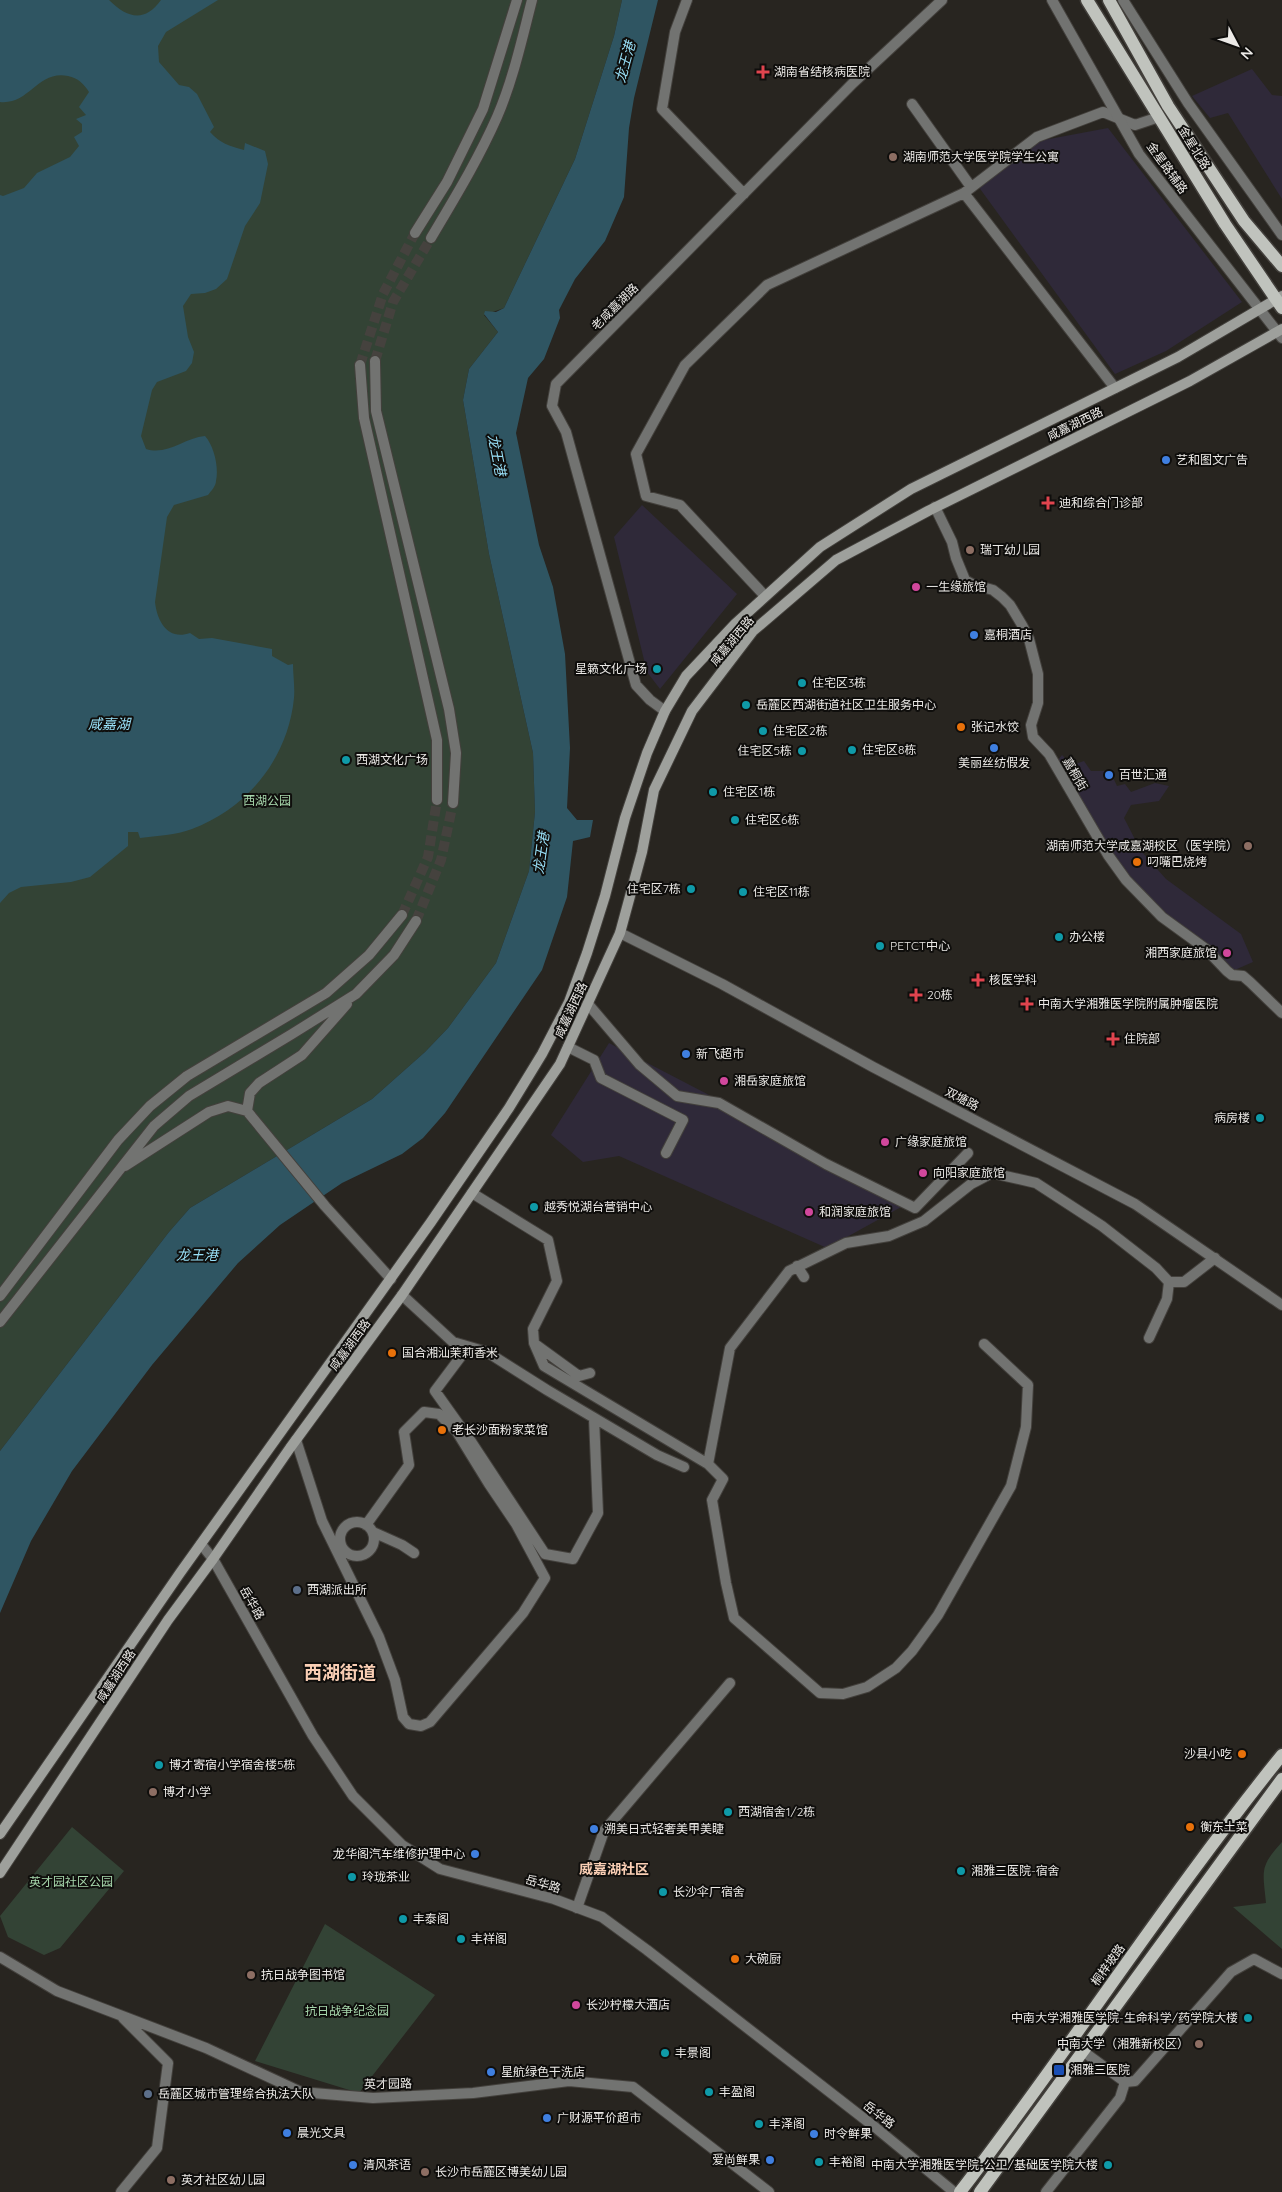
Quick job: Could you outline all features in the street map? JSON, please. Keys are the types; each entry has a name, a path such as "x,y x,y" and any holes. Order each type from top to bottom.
{"main road":[{"name":"金星北路","path":"1086,0 1225,224 1280,302"},
{"name":"金星北路","path":"1109,0 1168,106 1244,221 1282,266"},
{"name":"咸嘉湖西路","path":"0,1834 200,1544 391,1279 509,1108 542,1054 569,1002 587,953 605,896 635,786 665,711 686,676 735,624 820,547 911,489 1178,357 1260,310 1280,302"},
{"name":"咸嘉湖西路","path":"0,1873 168,1620 402,1294 560,1064 620,933 642,852 654,790 692,711 753,631 836,560 935,507 1190,381 1280,332"},
{"name":"桐梓坡路","path":"960,2192 1033,2094 1209,1848 1282,1755"},
{"path":"980,2192 1282,1780"}],"street":[{"path":"416,233 447,182 483,109 517,0"},
{"path":"431,238 474,165 497,116 513,74 532,0"},
{"path":"687,0 675,32 662,109 744,194"},
{"name":"老咸嘉湖路","path":"665,711 650,700 636,685 566,432 552,406 556,384 853,83 942,0"},
{"name":"金星路辅路","path":"1052,0 1139,154 1260,310 1280,332"},
{"path":"1123,0 1188,104 1282,235"},
{"path":"912,104 968,190 1115,388"},
{"path":"765,596 680,505 646,496 636,454 685,366 767,285 968,190 1036,137 1103,112 1135,125 1159,117"},
{"path":"375,361 376,411 449,709 456,753 452,803"},
{"path":"360,365 364,418 437,740 437,800"},
{"name":"嘉桐街","path":"935,507 952,542 965,580 993,590 1002,596 1014,610 1029,639 1038,674 1038,703 1031,726 1033,737 1049,754 1108,856 1126,880 1162,917 1206,949 1232,975 1243,976 1282,1013"},
{"path":"0,1296 118,1140 150,1106 187,1076 326,993 369,955 402,915"},
{"path":"247,1111 250,1093 259,1083 302,1055 356,994 394,955 416,921"},
{"name":"双塘路","path":"620,933 722,984 873,1067 1135,1204 1282,1305"},
{"path":"0,1322 154,1126 189,1096 356,994"},
{"path":"588,1004 640,1065 677,1096 719,1103 826,1164 915,1208 968,1153"},
{"path":"568,1047 594,1060 601,1078 683,1120 666,1153"},
{"path":"116,1172 209,1112 228,1106 247,1111 325,1206 391,1279"},
{"path":"708,1464 730,1348 789,1271 846,1243 889,1236 924,1221 971,1184 992,1173 1036,1183 1102,1226 1156,1268 1169,1282 1184,1282 1215,1258"},
{"path":"472,1193 548,1240 557,1281 533,1329 534,1343 544,1366 708,1464 723,1479 712,1500 734,1618 820,1693 843,1694 867,1687 896,1668 912,1651 938,1615 1012,1486 1026,1427 1028,1385 984,1344"},
{"path":"797,1266 804,1277"},
{"path":"1149,1338 1167,1300 1169,1282"},
{"path":"402,1294 453,1342 487,1352 594,1418 658,1455 684,1467"},
{"path":"534,1343 579,1376 590,1373"},
{"path":"468,1346 435,1391 472,1442 545,1554 573,1559 598,1513 594,1418"},
{"path":"296,1440 322,1521 378,1637 395,1680 403,1718 409,1724 421,1726 430,1722 523,1613 545,1578 516,1524 457,1432 439,1414 424,1412 404,1432 409,1465 370,1529 414,1553"},
{"name":"岳华路","path":"200,1544 213,1559 313,1736 353,1796 402,1845 440,1869 554,1899 602,1918 647,1950 876,2128 954,2192"},
{"path":"577,1908 604,1831 730,1683"},
{"name":"英才园路","path":"0,1957 56,1991 206,2048 301,2092 372,2098 473,2093 569,2081 633,2087 769,2192"},
{"path":"1084,2052 1125,2082 1135,2081 1231,1972 1254,1959 1282,1974"},
{"path":"120,2015 168,2063 158,2148 121,2192"},
{"path":"1046,2192 1120,2098 1125,2082"}],"shaded area":[{"path":"1252,69 1272,95 1282,96 1282,199 1228,113 1210,118 1192,96"},
{"path":"1108,128 1242,302 1166,351 1115,374 978,186 1028,143"},
{"name":"星籁文化广场","path":"642,505 737,594 660,689 647,672 614,537"},
{"path":"1062,755 1072,765 1084,761 1091,771 1110,771 1117,786 1125,784 1131,792 1155,783 1169,786 1159,801 1131,805 1124,818 1141,851 1166,879 1241,934 1253,962 1230,972 1180,929 1108,855 1055,764"},
{"path":"609,1043 736,1109 823,1168 903,1206 827,1248 619,1156 583,1162 551,1135"}],"green space":[{"name":"西湖公园","path":"0,0 622,0 614,36 575,159 504,308 484,315 498,332 469,369 463,400 489,554 533,753 535,812 529,871 496,963 448,1028 425,1052 372,1099 190,1208 169,1232 0,1451"},
{"name":"英才园社区公园","path":"72,1827 124,1871 60,1948 44,1955 8,1937 0,1916"},
{"path":"1282,1842 1282,1949 1233,1907 1266,1903 1264,1870 1269,1858"},
{"name":"抗日战争纪念园","path":"325,1924 435,1995 359,2093 255,2061"}],"water":[{"name":"咸嘉湖","path":"0,0 109,0 128,14 142,15 155,8 161,0 218,0 166,32 158,46 159,62 179,85 189,87 197,94 214,127 210,132 217,139 239,149 244,150 245,143 265,151 268,164 260,203 245,226 227,279 216,289 205,293 191,294 183,306 188,337 194,352 192,363 186,371 157,382 152,390 141,436 146,449 161,450 205,436 213,451 217,469 215,485 208,495 174,505 167,517 155,602 161,622 170,632 182,635 190,633 199,639 212,638 272,649 272,656 288,665 293,664 294,698 290,720 274,760 262,778 231,808 212,820 180,833 140,838 138,832 128,832 128,846 90,877 71,882 21,887 9,893 0,903 0,195 3,196 24,188 37,173 70,157 79,146 74,137 82,132 82,124 76,119 86,115 79,107 89,92 75,78 57,76 41,82 19,98 0,102"},
{"name":"龙王港","path":"622,0 658,0 634,98 629,128 624,197 605,241 575,279 559,310 560,318 544,359 528,378 516,433 539,545 553,587 565,654 570,748 567,808 577,820 593,820 590,837 573,841 567,897 542,970 445,1113 423,1138 402,1154 342,1183 280,1225 238,1263 152,1365 72,1471 31,1541 0,1613 0,1451 169,1232 190,1208 372,1099 425,1052 448,1028 496,963 529,871 535,812 533,753 489,554 463,400 469,369 498,332 484,314 485,311 496,312 504,308 575,159 614,36"}],"tunnel":[{"path":"360,365 383,294 415,233"},
{"path":"375,361 393,302 431,238"},
{"path":"402,915 428,857 437,800"},
{"path":"416,921 441,860 453,803"}],"place":[{"name":"湖南省结核病医院","path":"763,72"},
{"name":"湖南师范大学医学院学生公寓","path":"893,157"},
{"name":"艺和图文广告","path":"1166,460"},
{"name":"迪和综合门诊部","path":"1048,503"},
{"name":"瑞丁幼儿园","path":"970,550"},
{"name":"一生缘旅馆","path":"916,587"},
{"name":"嘉桐酒店","path":"974,635"},
{"name":"星籁文化广场","path":"657,669"},
{"name":"住宅区3栋","path":"802,683"},
{"name":"岳麓区西湖街道社区卫生服务中心","path":"746,705"},
{"name":"张记水饺","path":"961,727"},
{"name":"住宅区2栋","path":"763,731"},
{"name":"美丽丝纺假发","path":"994,748"},
{"name":"住宅区8栋","path":"852,750"},
{"name":"住宅区5栋","path":"802,751"},
{"name":"西湖文化广场","path":"346,760"},
{"name":"百世汇通","path":"1109,775"},
{"name":"住宅区1栋","path":"713,792"},
{"name":"住宅区6栋","path":"735,820"},
{"name":"湖南师范大学咸嘉湖校区（医学院）","path":"1248,846"},
{"name":"叼嘴巴烧烤","path":"1137,862"},
{"name":"住宅区7栋","path":"691,889"},
{"name":"住宅区11栋","path":"743,892"},
{"name":"办公楼","path":"1059,937"},
{"name":"PETCT中心","path":"880,946"},
{"name":"湘西家庭旅馆","path":"1227,953"},
{"name":"核医学科","path":"978,980"},
{"name":"20栋","path":"916,995"},
{"name":"中南大学湘雅医学院附属肿瘤医院","path":"1027,1004"},
{"name":"住院部","path":"1113,1039"},
{"name":"新飞超市","path":"686,1054"},
{"name":"湘岳家庭旅馆","path":"724,1081"},
{"name":"病房楼","path":"1260,1118"},
{"name":"广缘家庭旅馆","path":"885,1142"},
{"name":"向阳家庭旅馆","path":"923,1173"},
{"name":"越秀悦湖台营销中心","path":"534,1207"},
{"name":"和润家庭旅馆","path":"809,1212"},
{"name":"国合湘汕茉莉香米","path":"392,1353"},
{"name":"老长沙面粉家菜馆","path":"442,1430"},
{"name":"西湖派出所","path":"297,1590"},
{"name":"沙县小吃","path":"1242,1754"},
{"name":"博才寄宿小学宿舍楼5栋","path":"159,1765"},
{"name":"博才小学","path":"153,1792"},
{"name":"西湖宿舍1/2栋","path":"728,1812"},
{"name":"衡东土菜","path":"1190,1827"},
{"name":"溯美日式轻奢美甲美睫","path":"594,1829"},
{"name":"龙华阁汽车维修护理中心","path":"475,1854"},
{"name":"湘雅三医院-宿舍","path":"961,1871"},
{"name":"玲珑茶业","path":"352,1877"},
{"name":"长沙伞厂宿舍","path":"663,1892"},
{"name":"丰泰阁","path":"403,1919"},
{"name":"丰祥阁","path":"461,1939"},
{"name":"大碗厨","path":"735,1959"},
{"name":"抗日战争图书馆","path":"251,1975"},
{"name":"长沙柠檬大酒店","path":"576,2005"},
{"name":"中南大学湘雅医学院-生命科学/药学院大楼","path":"1248,2018"},
{"name":"中南大学（湘雅新校区）","path":"1199,2044"},
{"name":"丰景阁","path":"665,2053"},
{"name":"湘雅三医院","path":"1059,2070"},
{"name":"星航绿色干洗店","path":"491,2072"},
{"name":"丰盈阁","path":"709,2092"},
{"name":"岳麓区城市管理综合执法大队","path":"148,2094"},
{"name":"广财源平价超市","path":"547,2118"},
{"name":"丰泽阁","path":"759,2124"},
{"name":"晨光文具","path":"287,2133"},
{"name":"时令鲜果","path":"814,2134"},
{"name":"爱尚鲜果","path":"770,2160"},
{"name":"丰裕阁","path":"819,2162"},
{"name":"清风茶语","path":"353,2165"},
{"name":"中南大学湘雅医学院-公卫/基础医学院大楼","path":"1108,2165"},
{"name":"长沙市岳麓区博美幼儿园","path":"425,2172"},
{"name":"英才社区幼儿园","path":"171,2180"}],"district":[{"name":"西湖街道","path":"340,1673"},
{"name":"威嘉湖社区","path":"614,1869"}]}
